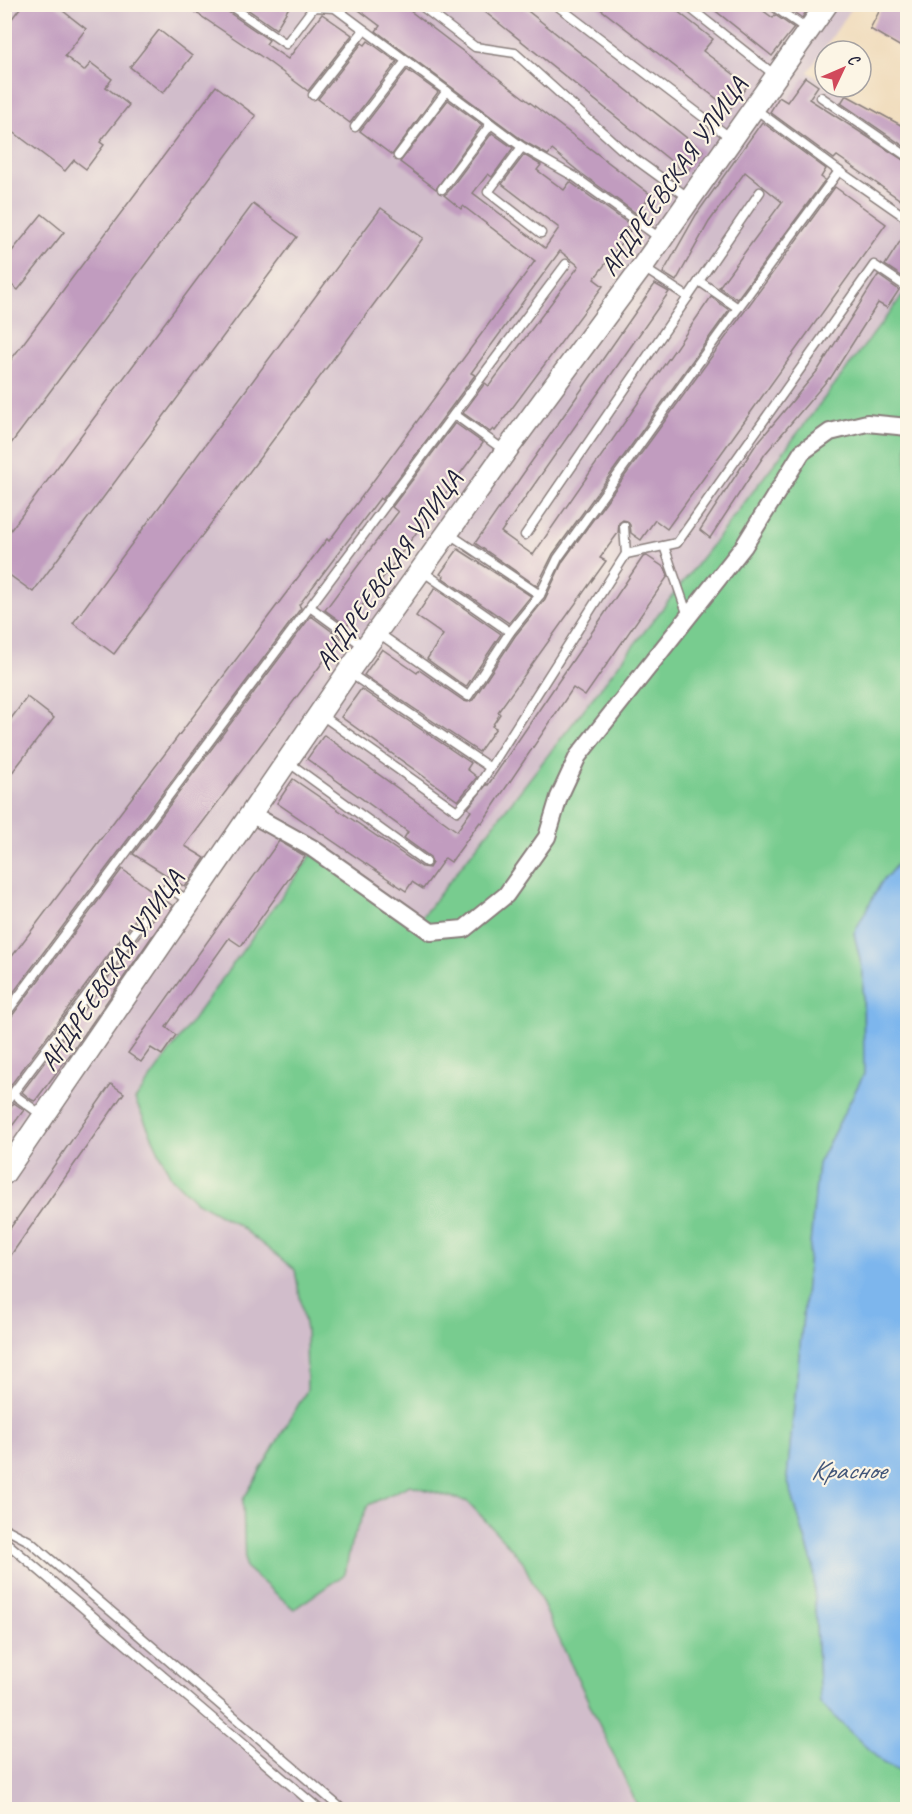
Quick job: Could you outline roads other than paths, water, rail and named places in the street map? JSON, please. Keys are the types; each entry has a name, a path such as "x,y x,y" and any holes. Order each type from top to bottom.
{"street":[{"name":"АНДРЕЕВСКАЯ УЛИЦА","path":"4,1174 371,639 642,267 827,4"},
{"path":"251,814 312,848 431,932 464,929 506,895 547,837 559,797 578,756 744,546 802,452 830,432 867,423 908,427"}],"lane":[{"path":"228,4 286,44 314,7 335,8 522,147 574,177 661,239"},
{"path":"419,4 475,47 515,53 620,148 690,199"},
{"path":"555,4 732,139"},
{"path":"685,4 776,76"},
{"path":"770,4 808,31"},
{"path":"313,95 364,30"},
{"path":"355,127 406,61"},
{"path":"398,156 447,92"},
{"path":"822,99 908,157"},
{"path":"754,108 908,219"},
{"path":"442,189 491,124"},
{"path":"522,147 488,192 541,233"},
{"path":"310,608 371,639 468,696 510,632 540,595 558,558 839,171"},
{"path":"525,535 760,192"},
{"path":"4,1016 566,264"},
{"path":"627,554 677,543 874,265 908,288"},
{"path":"642,267 688,297"},
{"path":"699,281 738,308"},
{"path":"454,414 506,451"},
{"path":"320,714 457,811 476,790 627,554 624,526"},
{"path":"447,533 540,595"},
{"path":"664,546 688,616"},
{"path":"420,570 510,632"},
{"path":"348,672 489,767"},
{"path":"287,761 426,862"},
{"path":"4,1105 168,887 190,903"},
{"path":"13,1094 43,1116"},
{"path":"4,1528 29,1541 344,1809"},
{"path":"4,1539 7,1544 320,1809"}],"water":[{"name":"Красное","path":"907,853 907,1775 883,1763 820,1703 813,1565 787,1478 818,1164 864,1074 863,973 854,933 881,883"}]}
